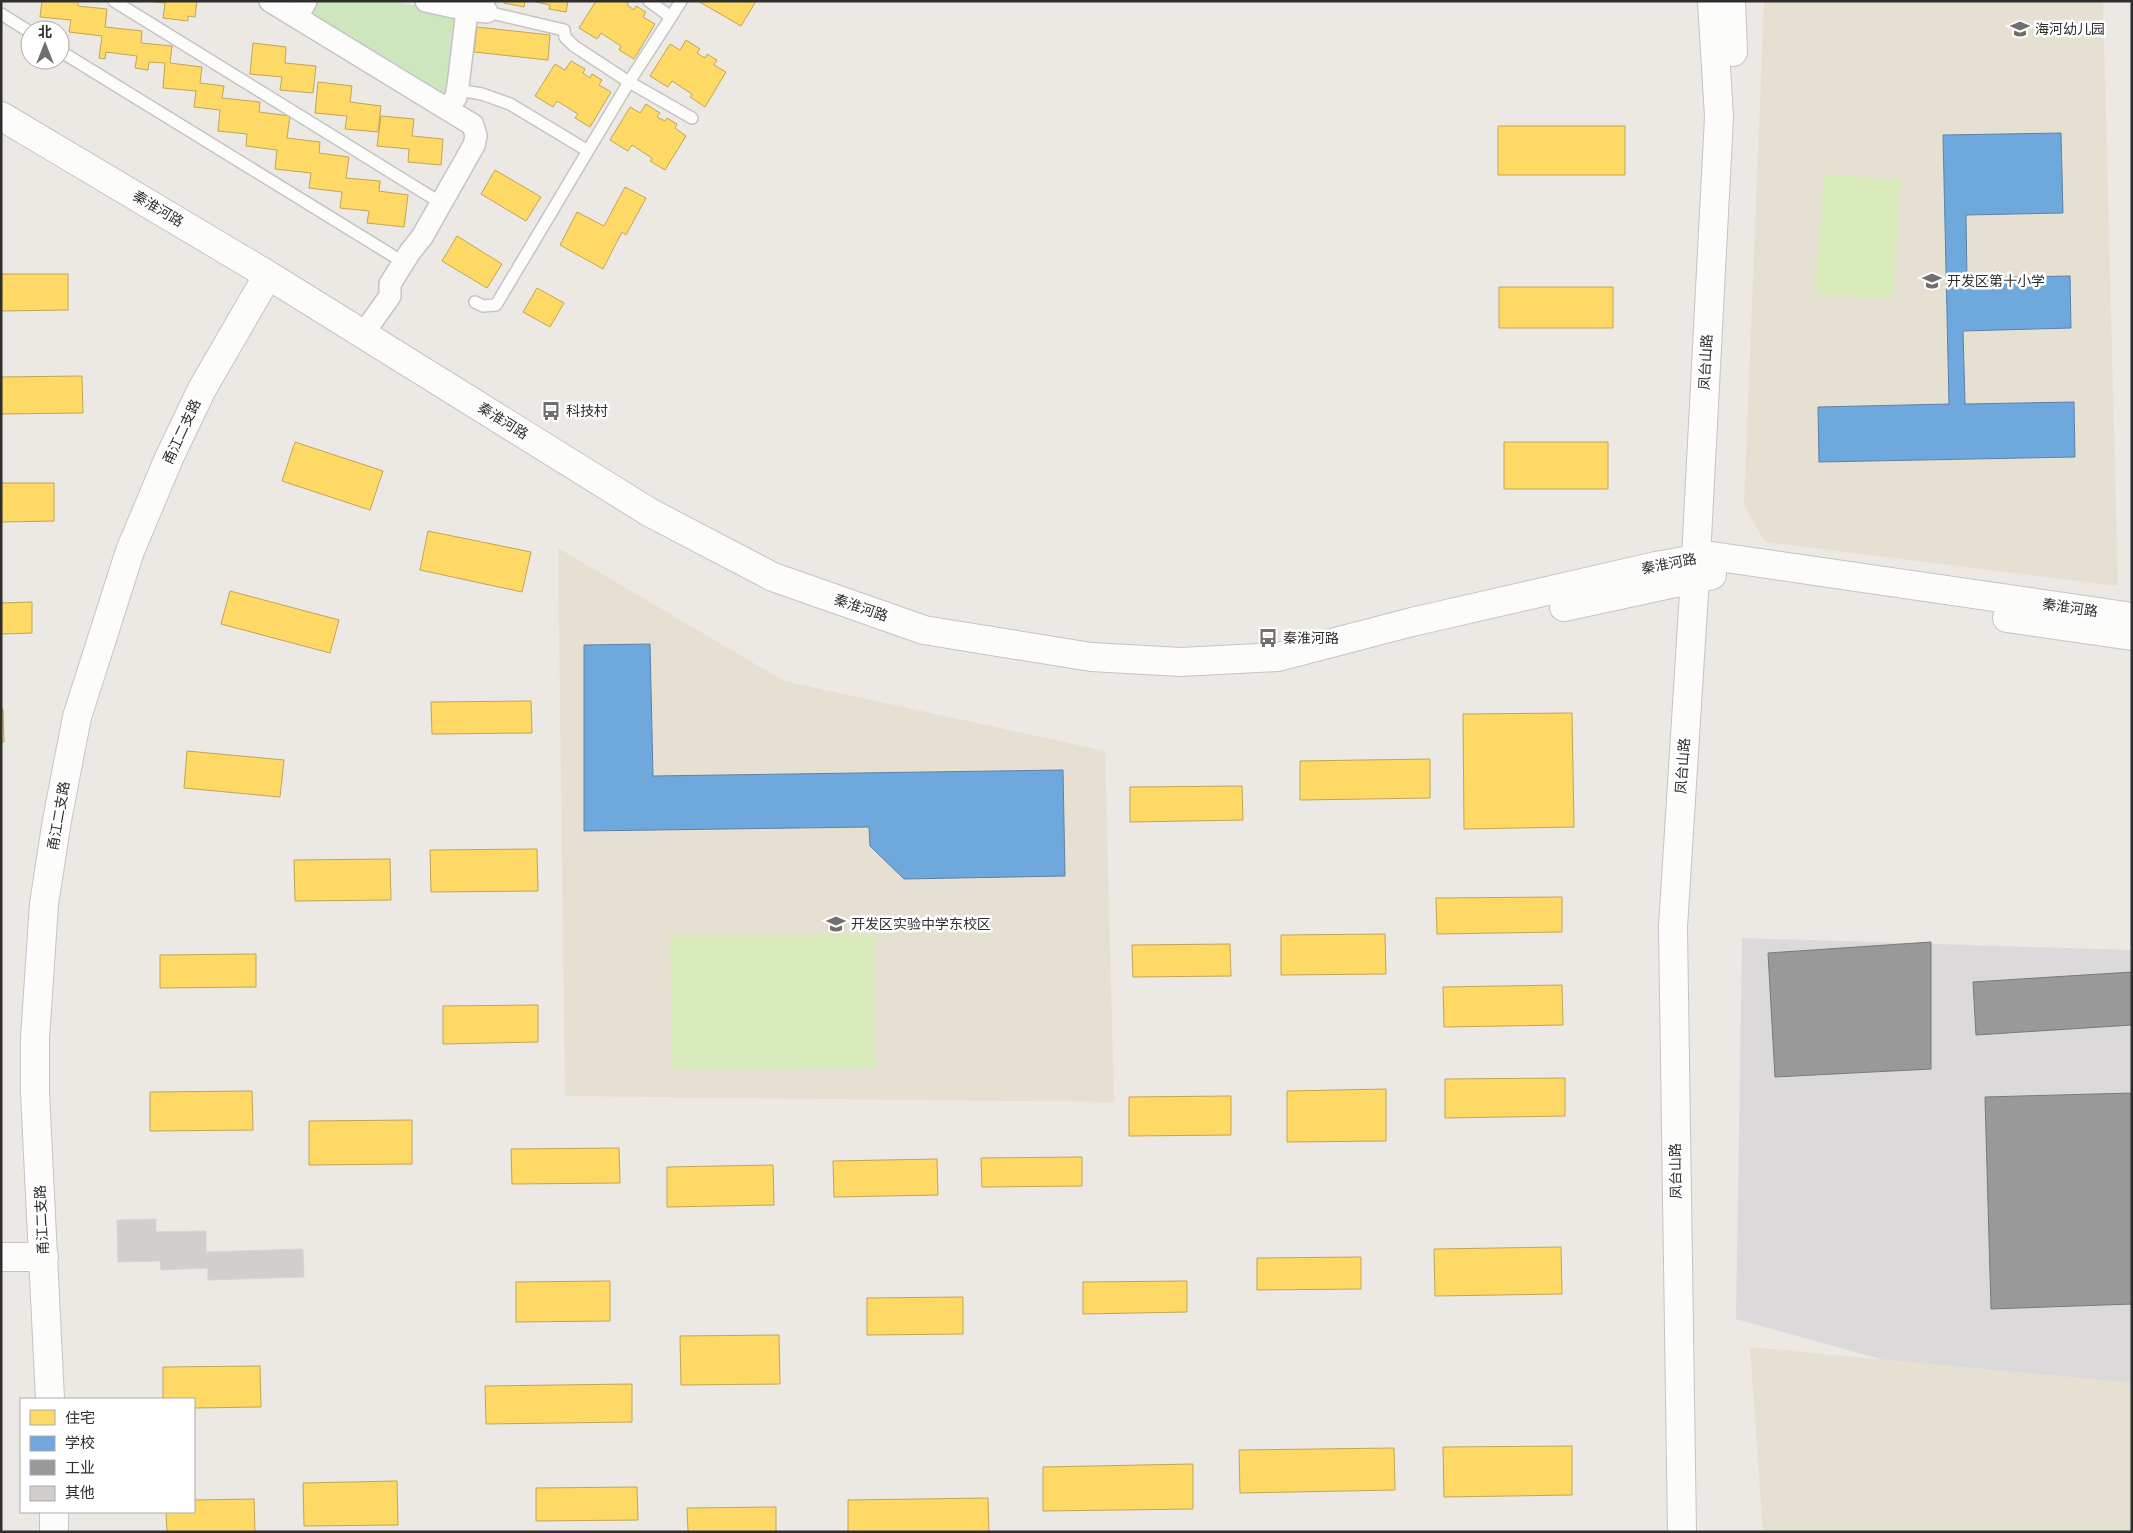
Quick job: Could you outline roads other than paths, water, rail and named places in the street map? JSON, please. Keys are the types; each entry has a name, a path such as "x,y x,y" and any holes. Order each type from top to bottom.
{"main road":[{"name":"凤台山路","path":"1698,1532 1689,928 1704,567 1719,117 1712,1"},
{"name":"凤台山路","path":"1682,1532 1673,927 1704,567 1736,118 1731,1"},
{"name":"秦淮河路","path":"1,116 263,282 639,525 765,591 921,646 1092,673 1185,678 1286,673 1704,567 2132,636"},
{"name":"秦淮河路","path":"1,135 263,282 362,334 658,517 773,577 924,630 1091,657 1181,662 1278,657 1422,620 1704,567 2132,616"},
{"name":"甬江二支路","path":"50,1398 35,1093 37,1009 44,904 57,820 77,717 130,551 169,458 202,390 263,282"},
{"path":"1,1257 44,1257"},
{"path":"54,1513 54,1532"}],"street":[{"path":"270,1 302,9 453,99 473,125 476,136 474,145 422,238 403,262 390,284 390,296 362,334"},
{"path":"426,1 481,8 453,99"}],"lane":[{"path":"114,1 441,203"},
{"path":"649,1 671,18"},
{"path":"475,302 483,306 496,305 629,82 681,1"},
{"path":"481,8 564,30 564,37 574,46 629,82 692,118"},
{"path":"1,14 20,26"},
{"path":"70,57 403,262"},
{"path":"453,99 482,94 510,104 588,151"}],"place":[{"name":"海河幼儿园","path":"2020,29"},
{"name":"开发区第十小学","path":"1932,281"},
{"name":"科技村","path":"551,411"},
{"name":"秦淮河路","path":"1268,638"},
{"name":"开发区实验中学东校区","path":"836,924"}]}
